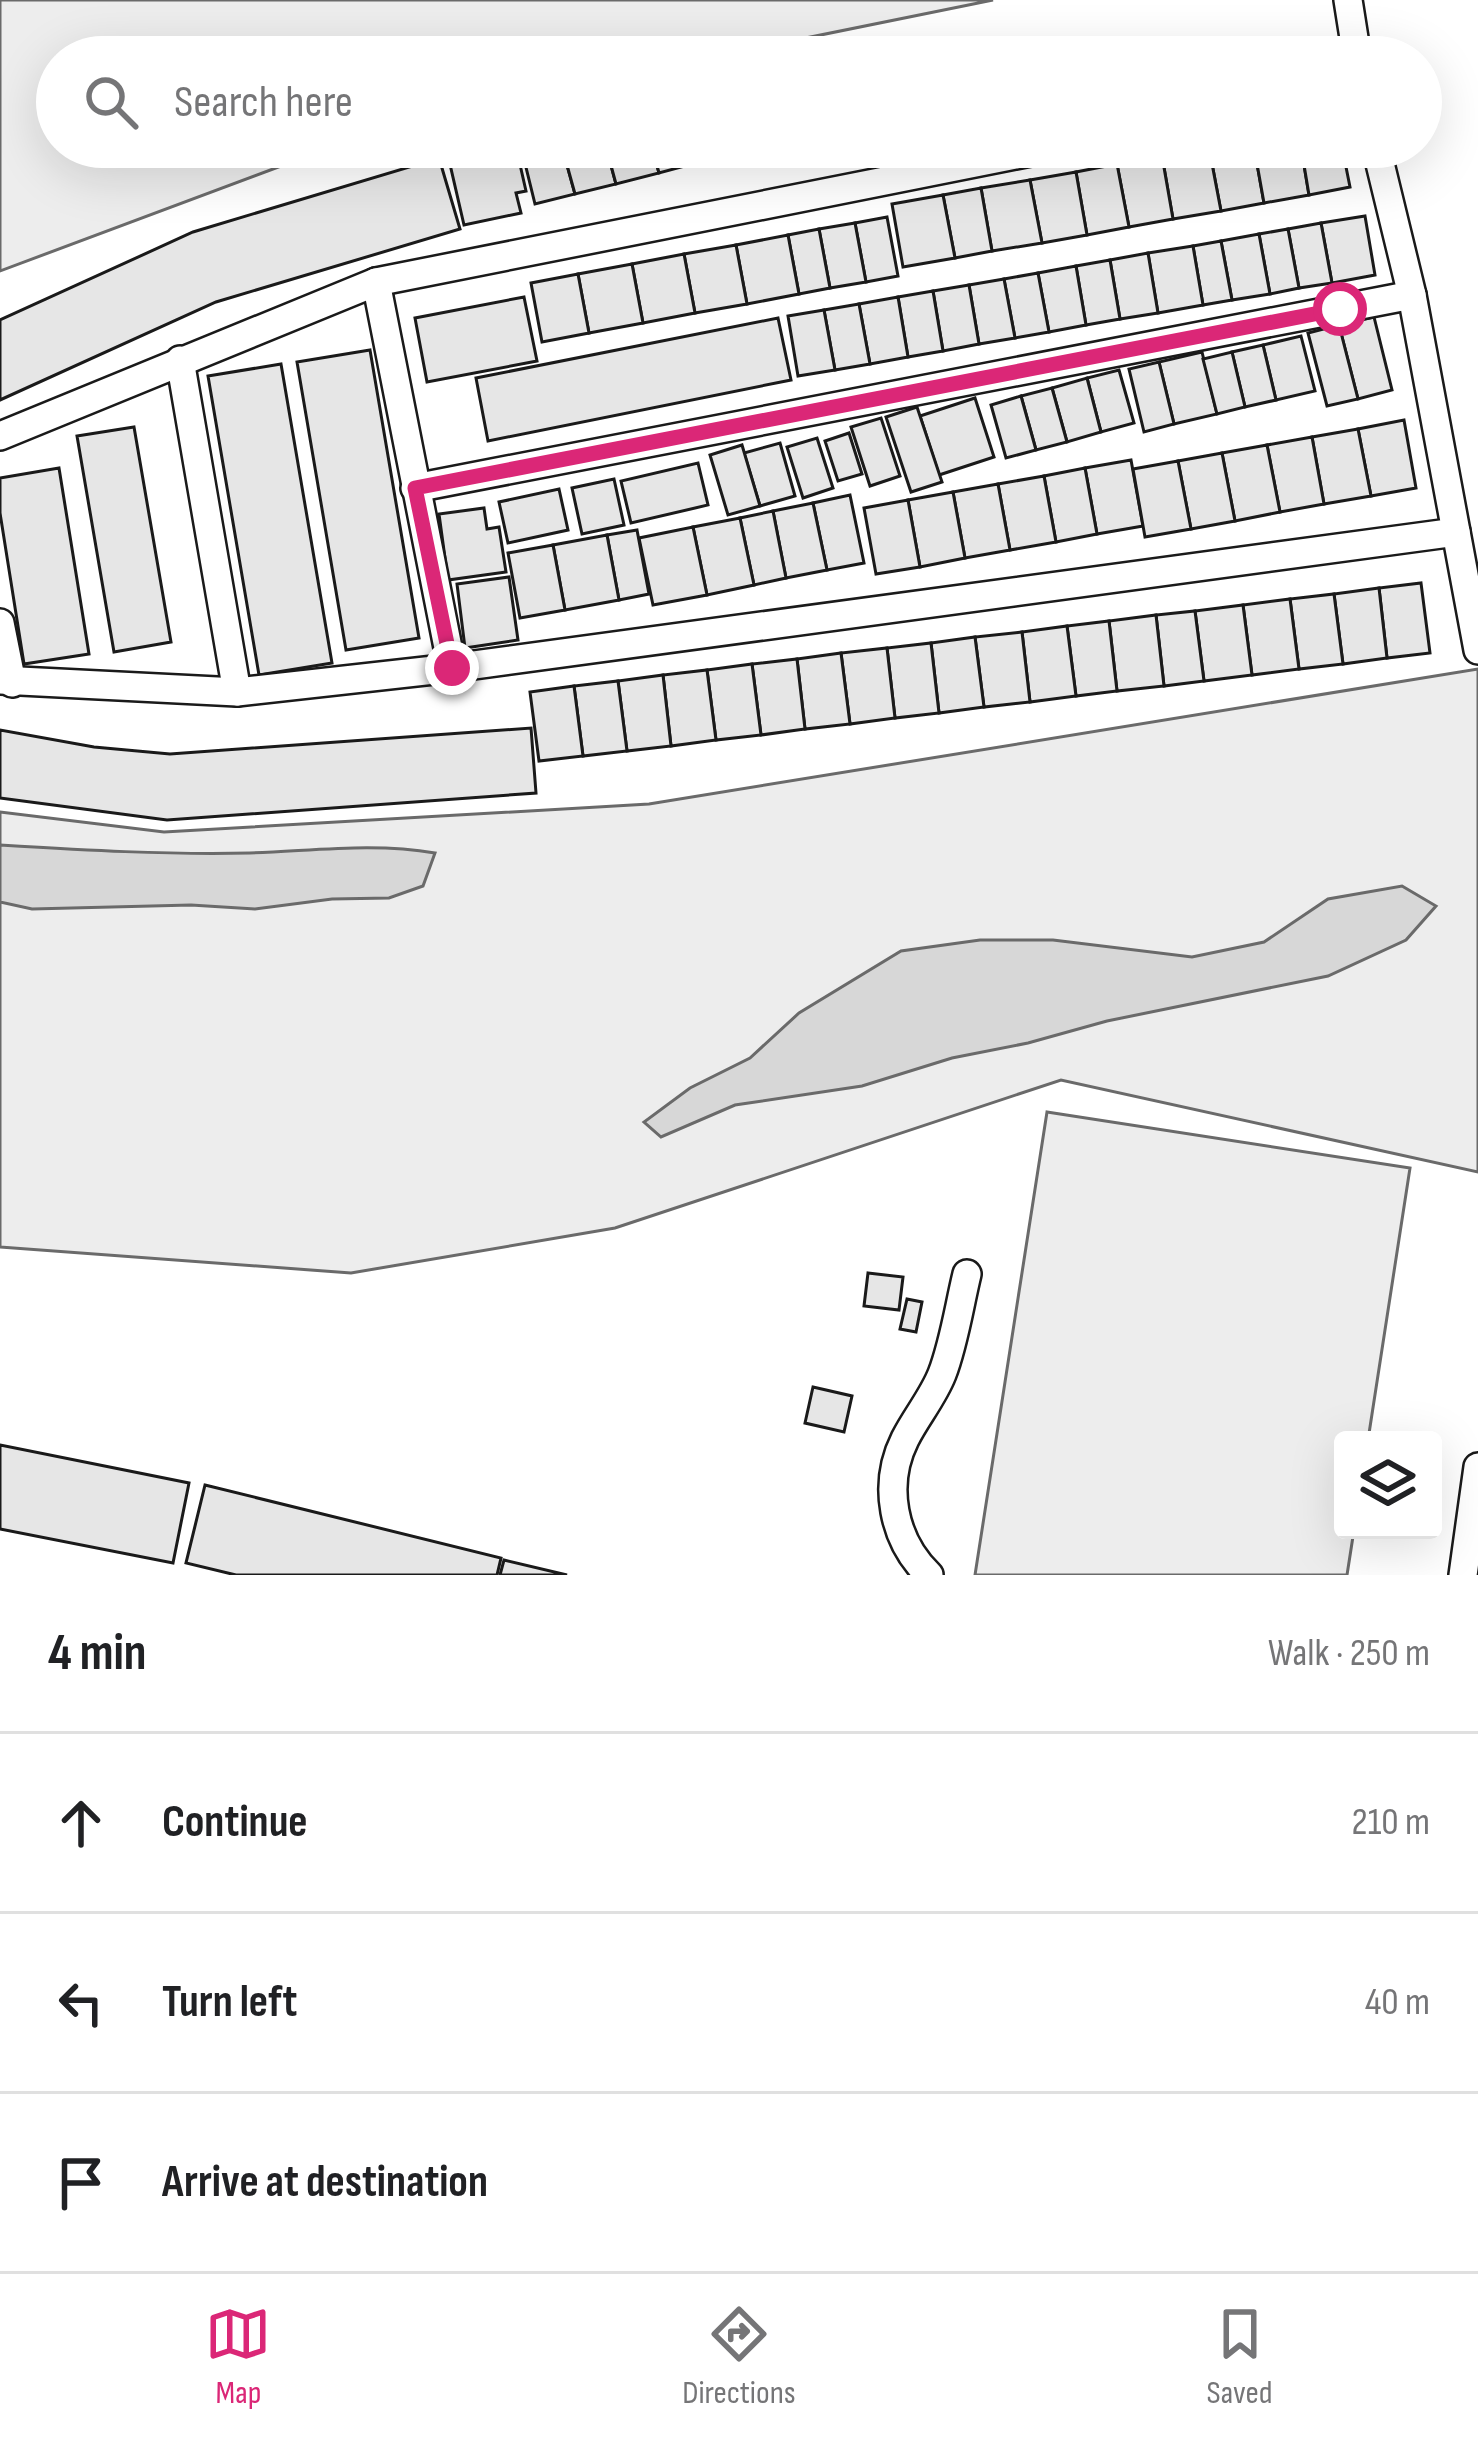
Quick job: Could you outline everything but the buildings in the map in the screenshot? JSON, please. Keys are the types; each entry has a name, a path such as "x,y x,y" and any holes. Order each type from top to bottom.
{"street":[{"path":"1348,0 1354,36"},
{"path":"0,436 376,282 950,168"},
{"path":"1381,168 1412,295 1478,650"},
{"path":"376,282 452,668"},
{"path":"415,488 1412,295"},
{"path":"180,360 237,692"},
{"path":"0,623 6,681 237,692 452,668 1456,532"},
{"path":"929,1575 913,1559 897,1523 892,1482 904,1441 942,1375 968,1274"},
{"path":"1463,1575 1478,1467"}],"shaded area":[{"path":"0,0 993,0 816,36 36,36 36,168 276,168 0,271"},
{"path":"1478,669 1478,1172 1061,1080 615,1228 351,1273 0,1247 0,812 164,832 649,804"},
{"path":"0,845 188,853 366,848 435,853 423,886 389,898 332,899 255,909 191,905 32,909 0,902"},
{"path":"1402,886 1436,906 1406,940 1328,976 1107,1021 952,1058 862,1086 735,1105 661,1137 644,1122 690,1088 750,1058 799,1013 901,951 980,940 1053,940 1192,957 1264,942 1328,899"},
{"path":"1047,1112 1410,1168 1369,1431 1334,1431 1334,1539 1353,1539 1347,1575 975,1575"}],"route":[{"path":"452,668 415,488 1340,309"}]}
